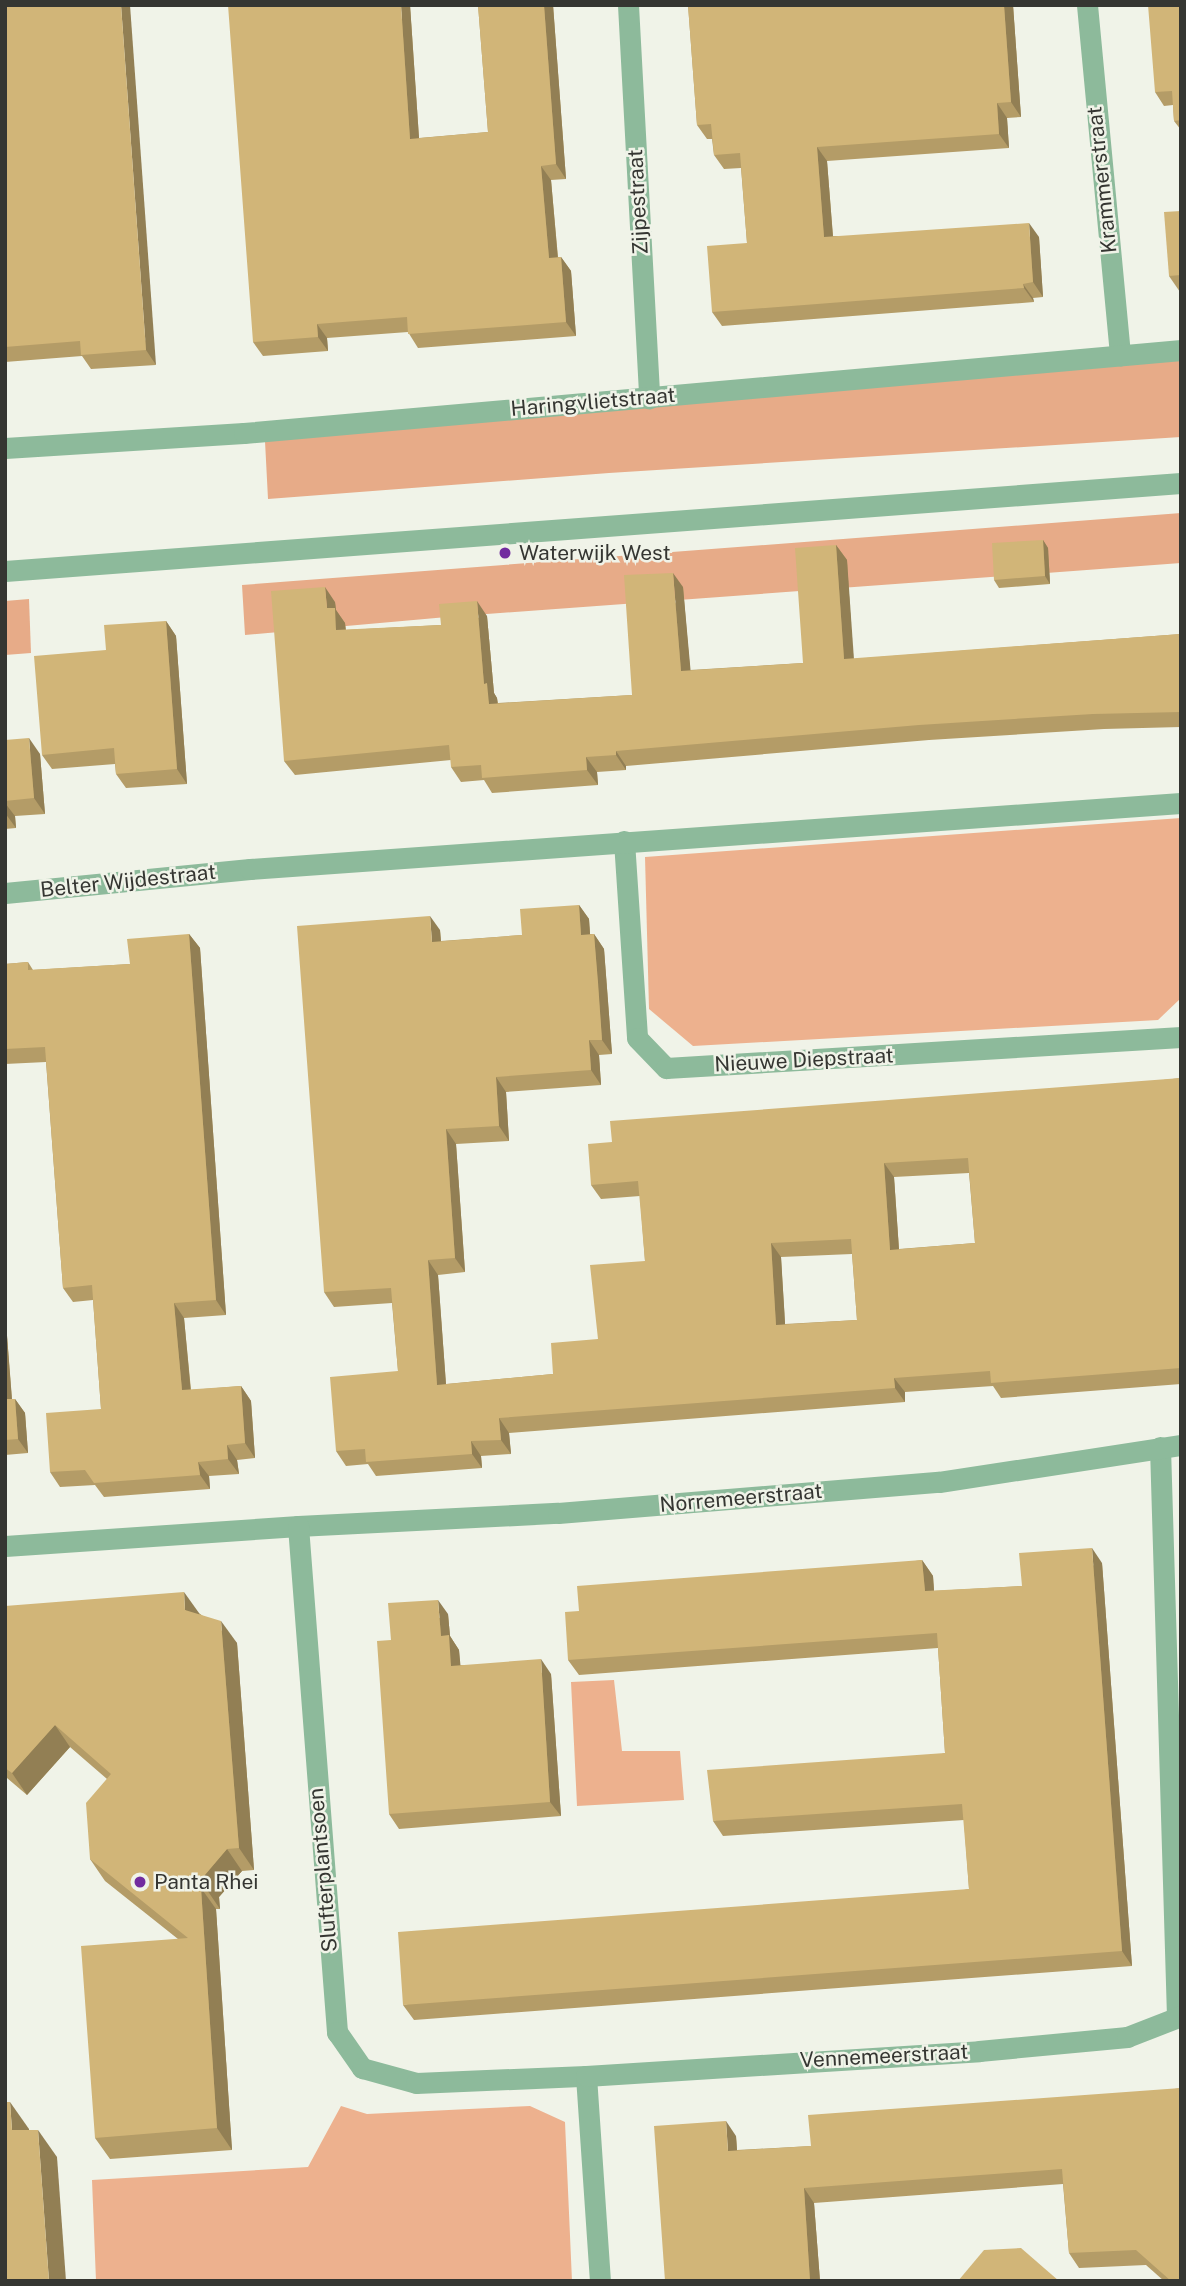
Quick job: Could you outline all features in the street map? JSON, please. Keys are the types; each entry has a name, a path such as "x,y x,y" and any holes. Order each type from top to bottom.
{"street":[{"name":"Zijpestraat","path":"628,5 649,398"},
{"name":"Krammerstraat","path":"1087,5 1120,355"},
{"name":"Haringvlietstraat","path":"5,448 244,433 1181,350"},
{"path":"5,571 1181,483"},
{"path":"624,841 1181,803"},
{"name":"Belter Wijdestraat","path":"5,893 250,869 624,841"},
{"name":"Nieuwe Diepstraat","path":"624,841 636,1038 666,1068 1181,1037"},
{"path":"1170,1446 1179,2016"},
{"name":"Norremeerstraat","path":"298,1526 558,1513 939,1482 1170,1446"},
{"path":"5,1546 298,1526"},
{"name":"Slufterplantsoen","path":"298,1526 337,2032 362,2068 416,2082 586,2076"},
{"name":"Vennemeerstraat","path":"586,2076 979,2051 1127,2037 1179,2016"},
{"path":"586,2076 600,2281"}],"shaded area":[{"path":"1181,355 1181,437 609,473 268,499 264,422"},
{"path":"1181,513 1181,563 447,617 245,635 242,585"},
{"path":"29,599 31,653 5,655 5,601"},
{"path":"1181,818 1181,998 1158,1020 693,1046 649,1009 645,857"},
{"path":"614,1680 622,1751 680,1751 684,1800 577,1806 571,1682"},
{"path":"341,2106 367,2114 530,2106 565,2122 572,2281 96,2281 92,2180 308,2167"}],"building":[{"path":"5,5 121,5 146,350 81,355 80,341 5,347"},
{"path":"228,5 401,5 410,139 488,132 478,5 544,5 556,164 541,166 549,258 561,257 566,322 408,334 407,317 317,324 318,337 253,342"},
{"path":"688,5 1004,5 1011,102 997,103 999,134 817,147 824,237 1029,223 1033,282 1023,284 1024,288 712,312 707,246 747,243 740,153 714,155 711,124 697,125"},
{"path":"1148,5 1181,5 1181,120 1174,121 1172,91 1155,92"},
{"path":"1181,211 1181,275 1169,276 1164,212"},
{"path":"1043,540 1045,576 994,580 992,543"},
{"path":"836,545 844,659 1181,634 1181,712 1093,714 919,725 616,751 616,755 586,757 587,770 482,778 481,765 451,767 449,745 284,761 271,591 325,587 327,608 335,608 336,630 441,625 439,604 477,601 484,684 487,683 489,704 632,695 624,575 673,573 681,671 803,663 795,548"},
{"path":"166,621 177,769 116,774 114,748 42,755 34,656 106,650 104,625"},
{"path":"29,738 34,798 5,801 5,740"},
{"path":"579,905 581,935 594,934 602,1040 589,1040 591,1070 496,1077 499,1126 446,1129 455,1258 428,1260 437,1385 553,1374 551,1343 598,1339 590,1265 645,1261 638,1181 591,1185 588,1144 612,1142 610,1121 1181,1078 1181,1368 991,1383 990,1371 894,1378 895,1388 499,1418 501,1440 471,1441 472,1454 366,1462 365,1449 336,1451 330,1377 398,1371 391,1288 324,1292 297,926 430,916 432,942 522,935 520,909","holes":["968,1158 975,1243 890,1250 884,1163","851,1239 857,1320 776,1325 771,1243"]},
{"path":"189,934 216,1300 174,1303 182,1390 241,1386 245,1443 227,1445 228,1459 198,1462 200,1475 94,1483 85,1470 50,1472 46,1413 101,1409 92,1285 63,1288 45,1047 5,1049 5,964 28,962 28,970 130,964 127,939"},
{"path":"5,1399 15,1399 18,1439 5,1440"},
{"path":"1092,1548 1122,1951 403,2005 398,1932 969,1889 962,1804 713,1821 707,1770 945,1753 937,1633 568,1660 565,1612 579,1611 577,1586 922,1560 925,1591 1022,1586 1019,1553"},
{"path":"184,1592 185,1610 221,1621 239,1848 227,1849 204,1876 205,1887 201,1888 217,2128 95,2138 81,1946 188,1938 90,1859 86,1803 111,1774 55,1725 12,1773 5,1768 5,1606"},
{"path":"438,1600 441,1636 449,1635 451,1666 541,1659 550,1802 389,1814 377,1641 391,1640 388,1603"},
{"path":"1181,2088 1181,2281 1171,2281 1136,2250 1069,2253 1062,2169 804,2188 810,2281 665,2281 654,2126 726,2121 728,2151 811,2146 808,2115"},
{"path":"5,2102 10,2102 12,2130 38,2130 49,2281 5,2281"},
{"path":"1021,2248 1059,2281 958,2281 984,2250"}],"place":[{"name":"Waterwijk West","path":"505,553"},
{"name":"Panta Rhei","path":"140,1882"}]}
